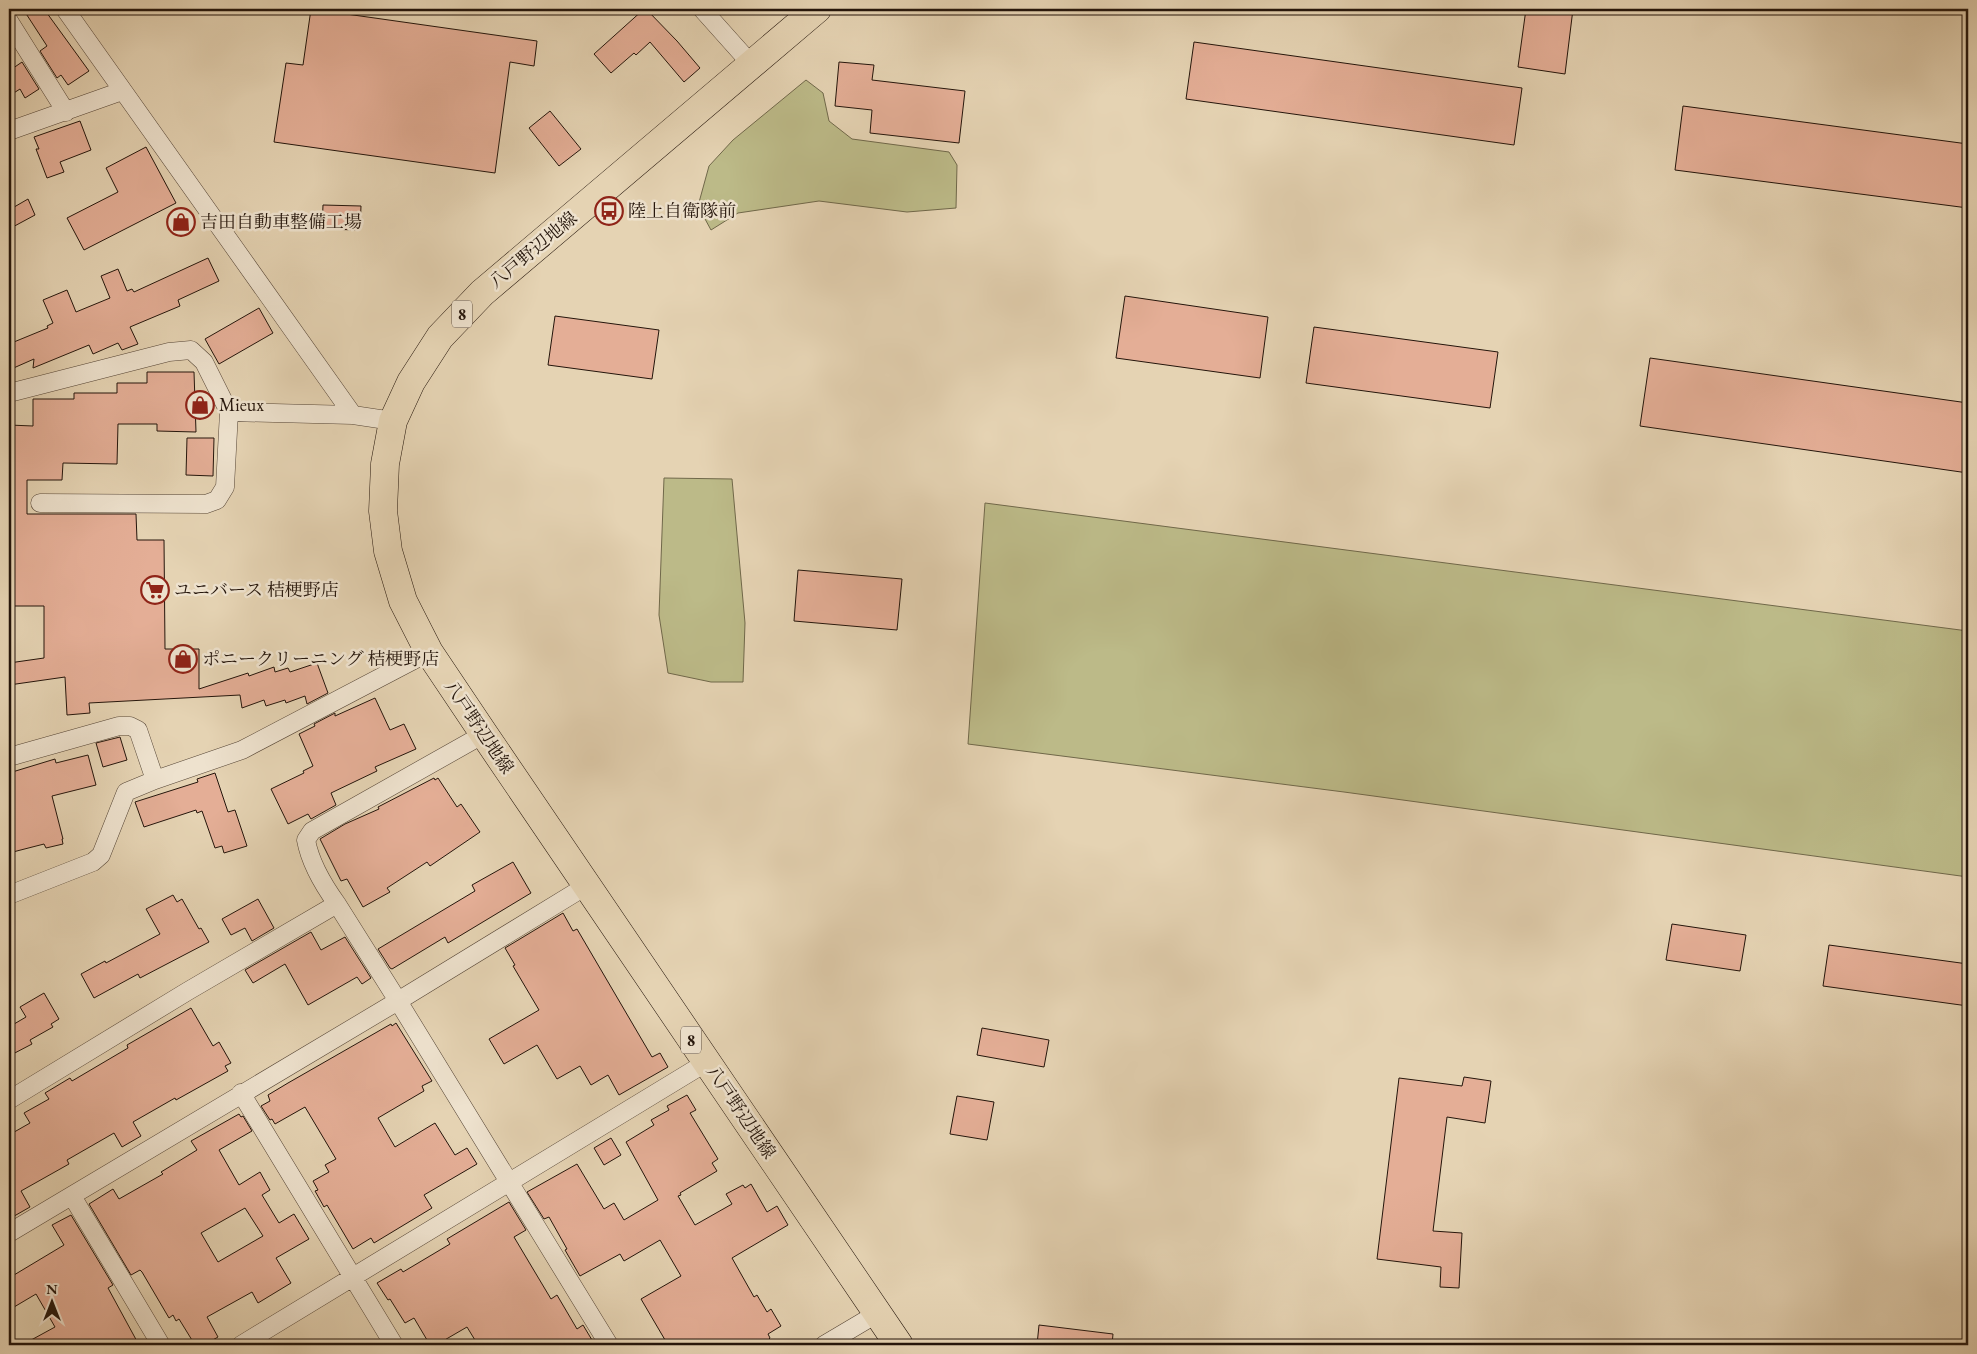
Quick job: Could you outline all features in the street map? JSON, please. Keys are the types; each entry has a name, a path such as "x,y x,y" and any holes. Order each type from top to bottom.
{"main road":[{"name":"八戸野辺地線","path":"817,9 482,293 440,337 410,382 393,421 384,474 383,511 388,551 403,601 429,652 899,1345"}],"street":[{"path":"65,9 353,415"},
{"path":"702,9 752,65"},
{"path":"9,20 66,112"},
{"path":"9,131 122,91"},
{"path":"9,393 169,352 191,350 204,362 229,412 225,487 217,500 206,504 40,503"},
{"path":"229,412 353,415 393,421"},
{"path":"9,895 93,862 101,855 126,792 242,750 429,652"},
{"path":"9,757 118,726 130,726 138,730 155,780"},
{"path":"484,734 312,831 306,840 308,850 326,889 398,1000 609,1345"},
{"path":"9,1233 586,886"},
{"path":"9,1100 188,991 337,904"},
{"path":"241,1345 707,1062"},
{"path":"241,1093 394,1345"},
{"path":"72,1196 161,1345"},
{"path":"824,1345 878,1313"}],"shaded area":[{"path":"806,80 823,93 829,121 852,139 949,152 957,165 956,208 907,212 819,201 738,213 711,230 698,206 709,166 733,140"},
{"path":"664,478 732,479 745,623 743,682 711,682 668,673 659,615"},
{"path":"985,503 1968,631 1968,877 1344,792 968,744"}],"building":[{"path":"23,9 44,9 89,71 68,85 61,75 57,78 40,51 47,46"},
{"path":"311,9 537,41 534,66 510,62 495,173 274,142 286,63 303,65"},
{"path":"644,9 677,41 700,68 684,82 650,42 611,73 594,54"},
{"path":"1526,9 1573,9 1565,74 1518,67"},
{"path":"1194,42 1522,88 1514,145 1186,99"},
{"path":"22,62 39,89 25,98 20,89 9,96 9,71"},
{"path":"839,62 874,65 872,80 965,91 959,143 870,133 872,110 835,106"},
{"path":"1683,106 1968,144 1968,208 1675,170"},
{"path":"550,111 581,149 559,166 529,128"},
{"path":"80,121 91,150 60,162 64,172 47,178 36,149 39,149 34,137"},
{"path":"146,147 176,203 84,250 67,218 118,192 106,168"},
{"path":"28,199 35,215 9,229 9,210"},
{"path":"323,205 361,206 360,230 322,229"},
{"path":"208,258 219,281 178,300 180,306 130,327 138,344 122,350 118,343 93,354 89,345 33,368 34,359 9,370 9,344 48,328 47,326 53,323 43,300 67,290 76,312 110,298 101,276 118,269 127,291 132,289 134,292"},
{"path":"1125,296 1268,317 1260,378 1116,358"},
{"path":"259,308 273,333 219,364 205,339"},
{"path":"555,316 659,330 652,379 548,365"},
{"path":"1314,327 1498,352 1490,408 1306,383"},
{"path":"1650,358 1968,403 1968,473 1640,426"},
{"path":"147,372 194,372 196,432 157,431 157,424 118,424 117,464 63,463 62,480 27,480 27,514 136,514 137,540 164,540 165,649 199,649 199,689 248,673 249,676 274,667 275,672 288,668 290,672 317,663 328,693 307,704 305,696 286,703 285,700 266,706 264,700 242,708 240,695 89,703 90,713 67,715 65,677 9,685 9,663 44,658 44,606 9,606 9,425 33,426 33,399 74,399 74,393 117,393 117,383 147,383"},
{"path":"187,438 214,438 213,476 186,475"},
{"path":"798,570 902,579 897,630 794,621"},
{"path":"375,698 390,730 404,724 416,749 375,767 377,771 331,793 336,805 311,819 308,814 288,824 271,789 304,773 303,771 313,766 299,734 335,713 335,716"},
{"path":"120,737 127,760 103,767 96,743"},
{"path":"88,755 96,785 52,796 63,844 46,848 44,844 9,853 9,773 55,759 56,763"},
{"path":"215,773 228,812 235,810 247,846 224,853 222,846 215,848 202,811 197,813 196,810 144,827 135,802 198,782 197,779"},
{"path":"434,778 435,780 438,778 457,807 461,804 480,832 430,866 427,862 387,888 390,892 363,907 347,879 341,881 320,839"},
{"path":"513,862 531,893 448,943 445,937 392,969 390,968 378,949 475,891 472,885"},
{"path":"173,895 177,902 182,899 199,929 201,928 209,942 140,978 138,974 94,998 81,974 160,934 146,909"},
{"path":"258,899 274,928 252,941 245,928 231,935 222,919"},
{"path":"563,913 573,931 577,929 652,1057 660,1053 668,1067 619,1095 608,1075 591,1085 580,1066 557,1079 537,1045 504,1064 489,1039 539,1010 513,966 515,965 505,948"},
{"path":"1672,924 1746,935 1740,971 1666,960"},
{"path":"311,932 321,950 345,937 371,978 362,984 357,977 308,1005 285,964 253,983 245,970"},
{"path":"1829,945 1968,964 1968,1006 1823,986"},
{"path":"44,993 59,1019 51,1024 53,1027 30,1040 32,1044 9,1056 9,1027 26,1017 20,1007"},
{"path":"191,1008 213,1046 219,1042 231,1063 225,1066 228,1071 133,1122 141,1136 122,1147 114,1133 67,1160 69,1164 21,1191 30,1207 9,1219 9,1135 30,1123 24,1113 49,1099 45,1093 70,1078 72,1081 128,1048 127,1045"},
{"path":"396,1023 432,1081 422,1086 424,1091 378,1118 395,1147 435,1123 455,1155 467,1148 477,1164 424,1195 432,1208 374,1243 371,1238 353,1249 327,1205 324,1207 315,1191 318,1190 313,1181 329,1172 325,1165 336,1159 305,1107 275,1124 261,1106 270,1101 268,1095 391,1024 392,1026"},
{"path":"982,1028 1049,1040 1044,1067 977,1055"},
{"path":"1464,1077 1491,1081 1485,1123 1447,1117 1433,1231 1462,1233 1459,1288 1440,1287 1441,1267 1377,1259 1399,1078 1462,1086"},
{"path":"687,1095 696,1110 690,1113 718,1159 712,1163 717,1171 678,1196 695,1225 732,1204 726,1194 743,1185 745,1188 751,1184 767,1212 777,1206 788,1225 732,1258 754,1297 757,1295 767,1312 771,1309 781,1326 768,1334 770,1338 768,1340 771,1345 668,1345 641,1299 681,1276 660,1240 624,1261 620,1254 580,1276 549,1217 544,1219 527,1192 577,1164 604,1209 614,1203 624,1220 658,1200 626,1142 654,1125 651,1120 669,1110 667,1106"},
{"path":"957,1096 994,1102 987,1140 950,1134"},
{"path":"239,1114 241,1117 243,1116 252,1131 219,1150 239,1185 260,1172 270,1190 262,1195 279,1223 294,1214 309,1239 276,1258 291,1283 258,1303 252,1292 207,1317 218,1337 204,1345 195,1345 179,1319 176,1321 173,1315 169,1318 140,1270 131,1275 89,1204 113,1189 119,1199 163,1174 161,1172 197,1150 191,1141","holes":["245,1208 263,1236 218,1262 201,1233"]},
{"path":"611,1138 621,1155 604,1165 594,1148"},
{"path":"509,1202 526,1230 514,1237 551,1299 557,1295 577,1329 583,1325 595,1345 478,1345 467,1327 436,1345 430,1345 414,1318 405,1323 377,1283 401,1269 403,1272 450,1244 447,1239"},
{"path":"71,1215 113,1285 108,1288 139,1345 22,1345 55,1327 36,1294 9,1310 9,1278 64,1245 52,1225"},
{"path":"1039,1325 1113,1334 1112,1345 1037,1345"}],"place":[{"name":"陸上自衛隊前","path":"609,211"},
{"name":"吉田自動車整備工場","path":"181,222"},
{"name":"Mieux","path":"200,405"},
{"name":"ユニバース 桔梗野店","path":"155,590"},
{"name":"ポニークリーニング 桔梗野店","path":"183,659"}]}
